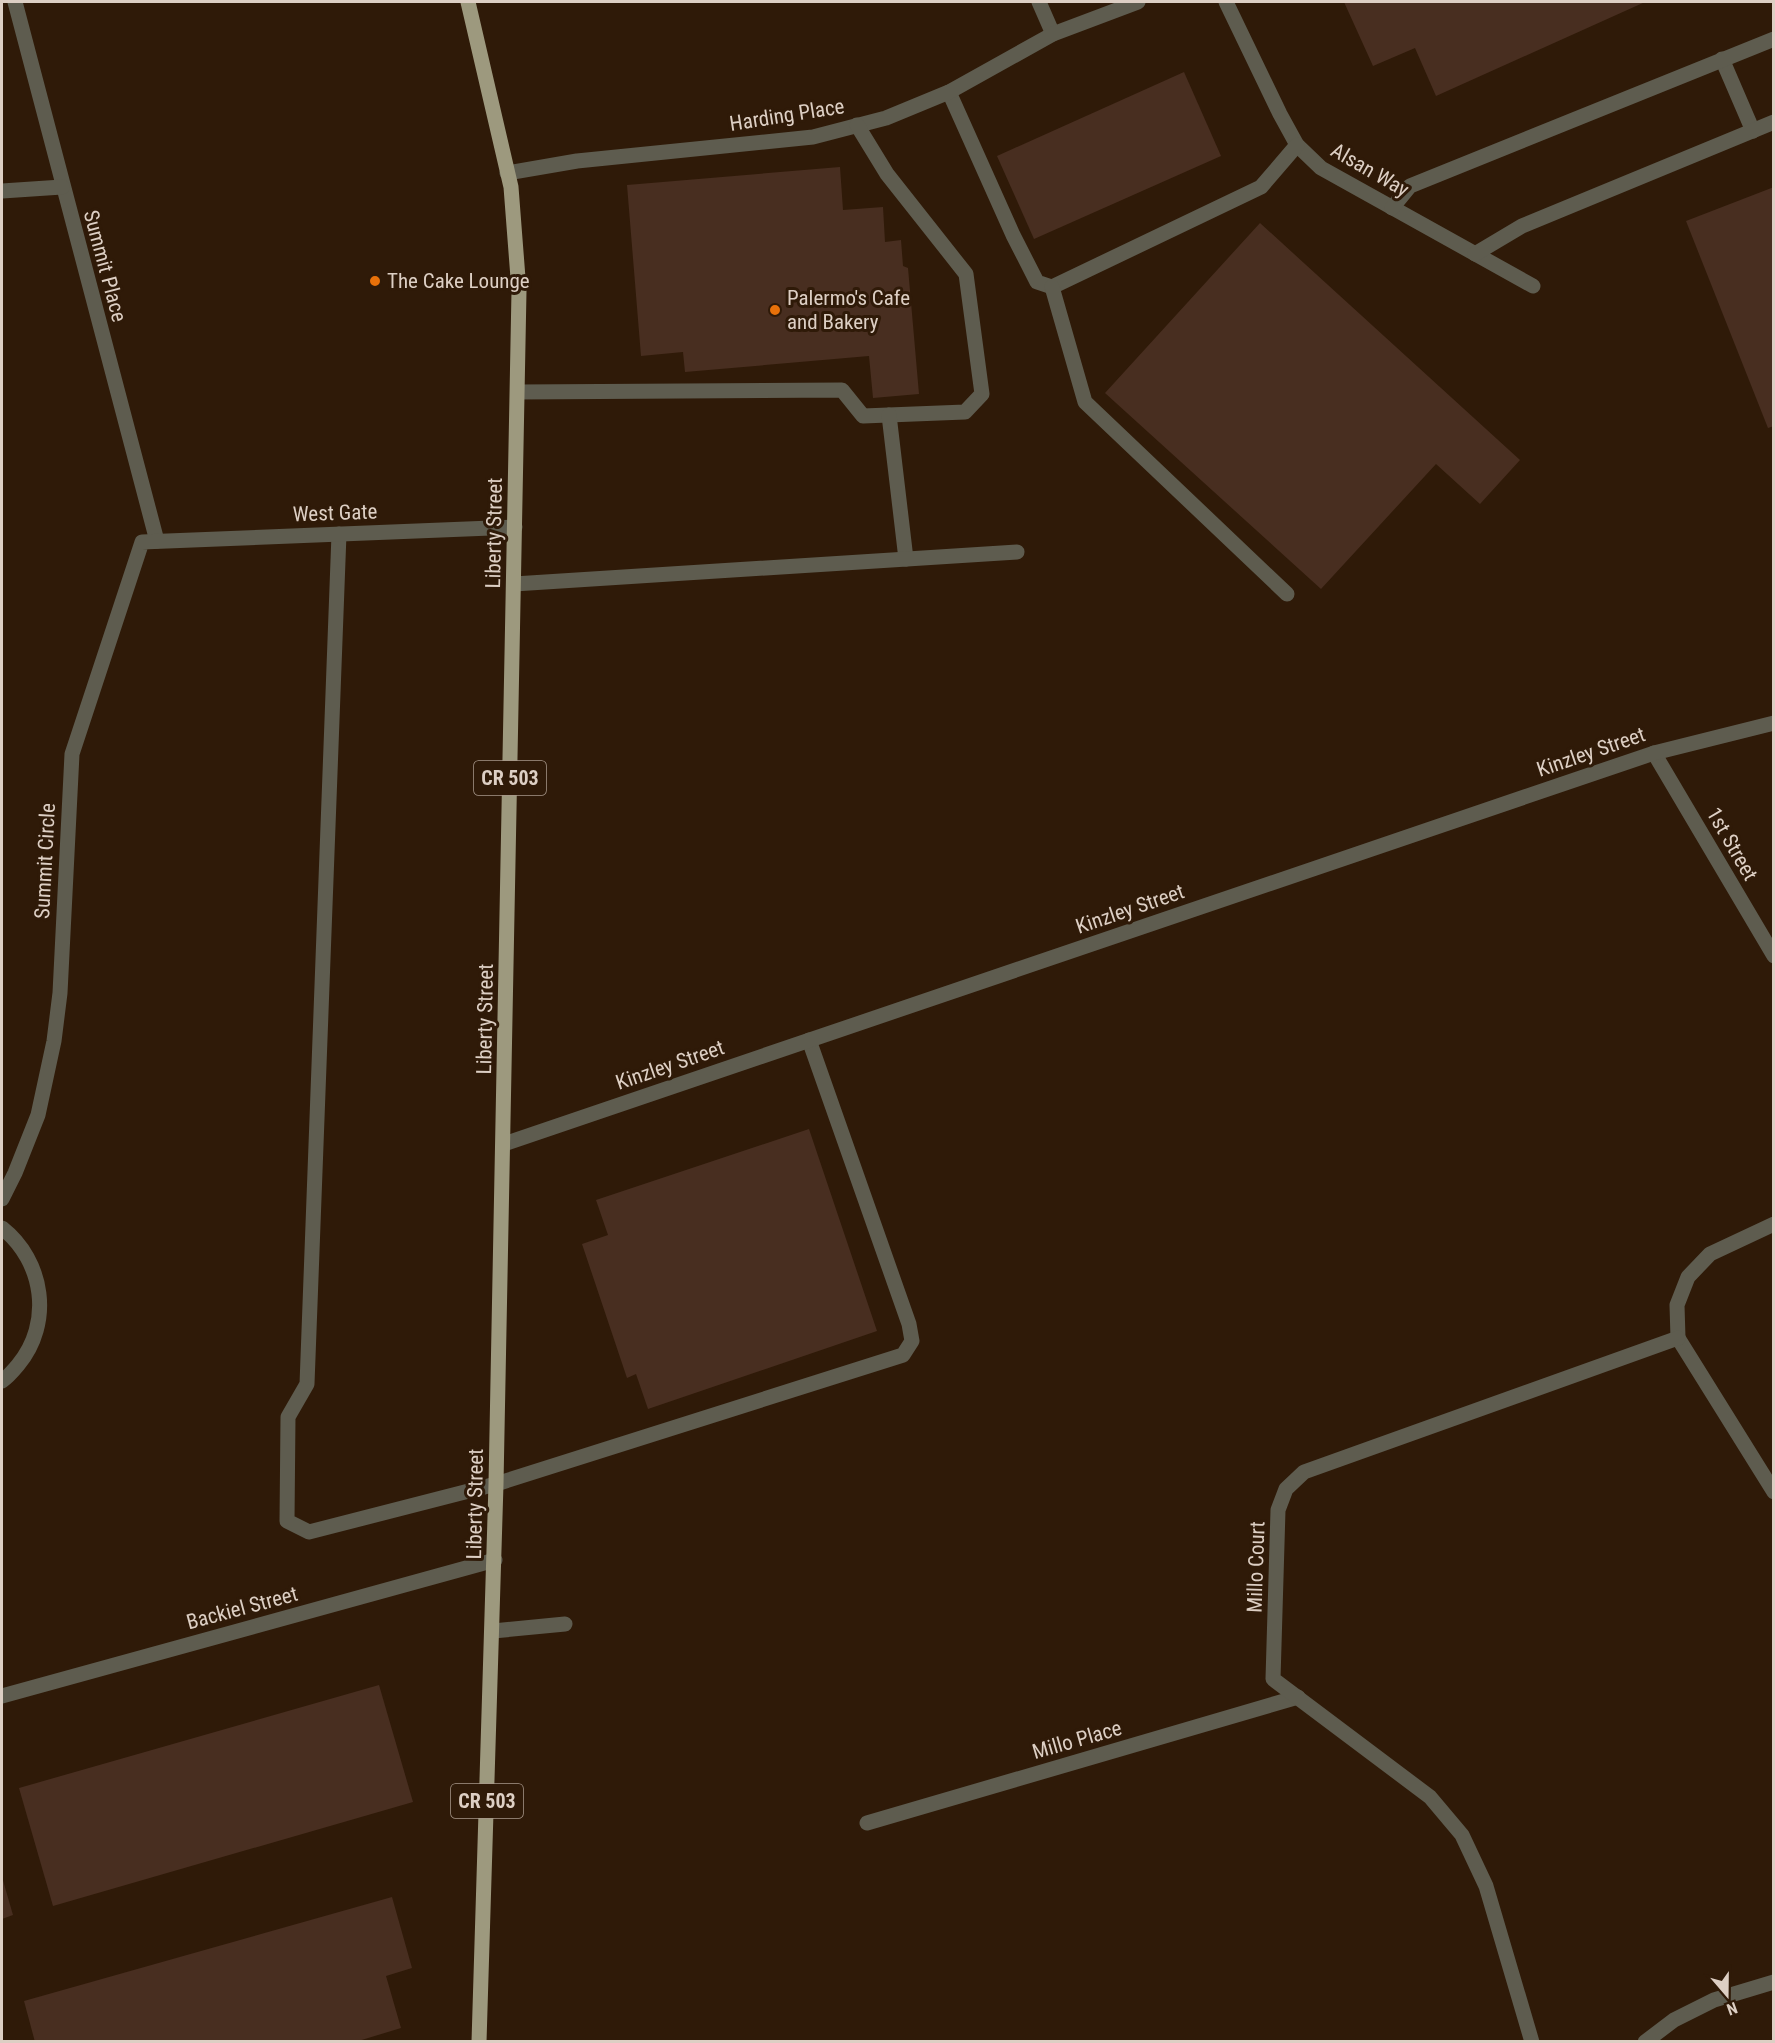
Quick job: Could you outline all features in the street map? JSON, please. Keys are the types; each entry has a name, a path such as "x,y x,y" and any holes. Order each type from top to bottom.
{"main road":[{"name":"Liberty Street","path":"468,2 511,187 519,291 495,1560 479,2042"}],"street":[{"name":"Summit Place","path":"15,2 157,541"},
{"path":"1039,2 1053,34 1138,2"},
{"name":"Alsan Way","path":"1226,2 1297,145 1321,168 1533,286"},
{"name":"Harding Place","path":"507,173 577,161 813,136 886,118 950,92 1053,34"},
{"path":"1392,208 1410,186 1773,39"},
{"path":"1722,59 1753,131"},
{"path":"950,92 1013,235 1037,282 1052,287 1262,187 1297,145"},
{"path":"1475,254 1522,226 1773,122"},
{"path":"518,392 842,390 863,416 965,412 982,394 966,274 887,174 857,125"},
{"path":"2,191 62,187"},
{"path":"1052,287 1085,402 1287,594"},
{"path":"888,415 906,559"},
{"name":"West Gate","path":"157,541 515,527"},
{"path":"339,534 307,1384 288,1417 287,1521 309,1532 496,1484 903,1355 912,1341 909,1324 809,1040"},
{"name":"Summit Circle","path":"2,1199 38,1115 54,1041 60,993 72,754 142,542 157,541"},
{"path":"514,584 1017,552"},
{"name":"Kinzley Street","path":"504,1144 1654,753 1773,723"},
{"name":"1st Street","path":"1654,753 1773,956"},
{"path":"1773,1224 1710,1254 1688,1277 1677,1305 1678,1338 1773,1492"},
{"path":"2,1228 15,1238 31,1262 41,1294 39,1326 27,1354 2,1381"},
{"name":"Millo Court","path":"1532,2042 1486,1886 1462,1835 1430,1797 1273,1679 1278,1510 1286,1489 1304,1472 1678,1338"},
{"name":"Backiel Street","path":"2,1696 495,1560"},
{"path":"493,1631 565,1624"},
{"name":"Millo Place","path":"867,1823 1298,1697"},
{"path":"1645,2042 1674,2020 1714,2000 1773,1982"}],"building":[{"path":"1344,2 1645,2 1436,96 1415,48 1373,66"},
{"path":"1184,72 1221,156 1034,239 997,156"},
{"name":"Palermo's Cafe and Bakery","path":"840,167 843,210 883,207 885,242 901,240 903,266 908,268 919,394 873,398 869,356 685,372 683,352 641,356 627,185"},
{"path":"1774,187 1774,426 1768,428 1686,221"},
{"path":"1260,223 1520,460 1480,504 1436,464 1321,589 1105,393"},
{"path":"809,1129 877,1331 648,1409 636,1374 627,1378 582,1244 608,1235 596,1200"},
{"path":"379,1685 413,1802 53,1906 19,1788"},
{"path":"2,1877 13,1915 2,1919"},
{"path":"392,1897 412,1968 386,1976 401,2028 355,2042 35,2042 24,2001"}],"place":[{"name":"The Cake Lounge","path":"375,281"},
{"name":"Palermo's Cafe and Bakery","path":"775,310"}]}
